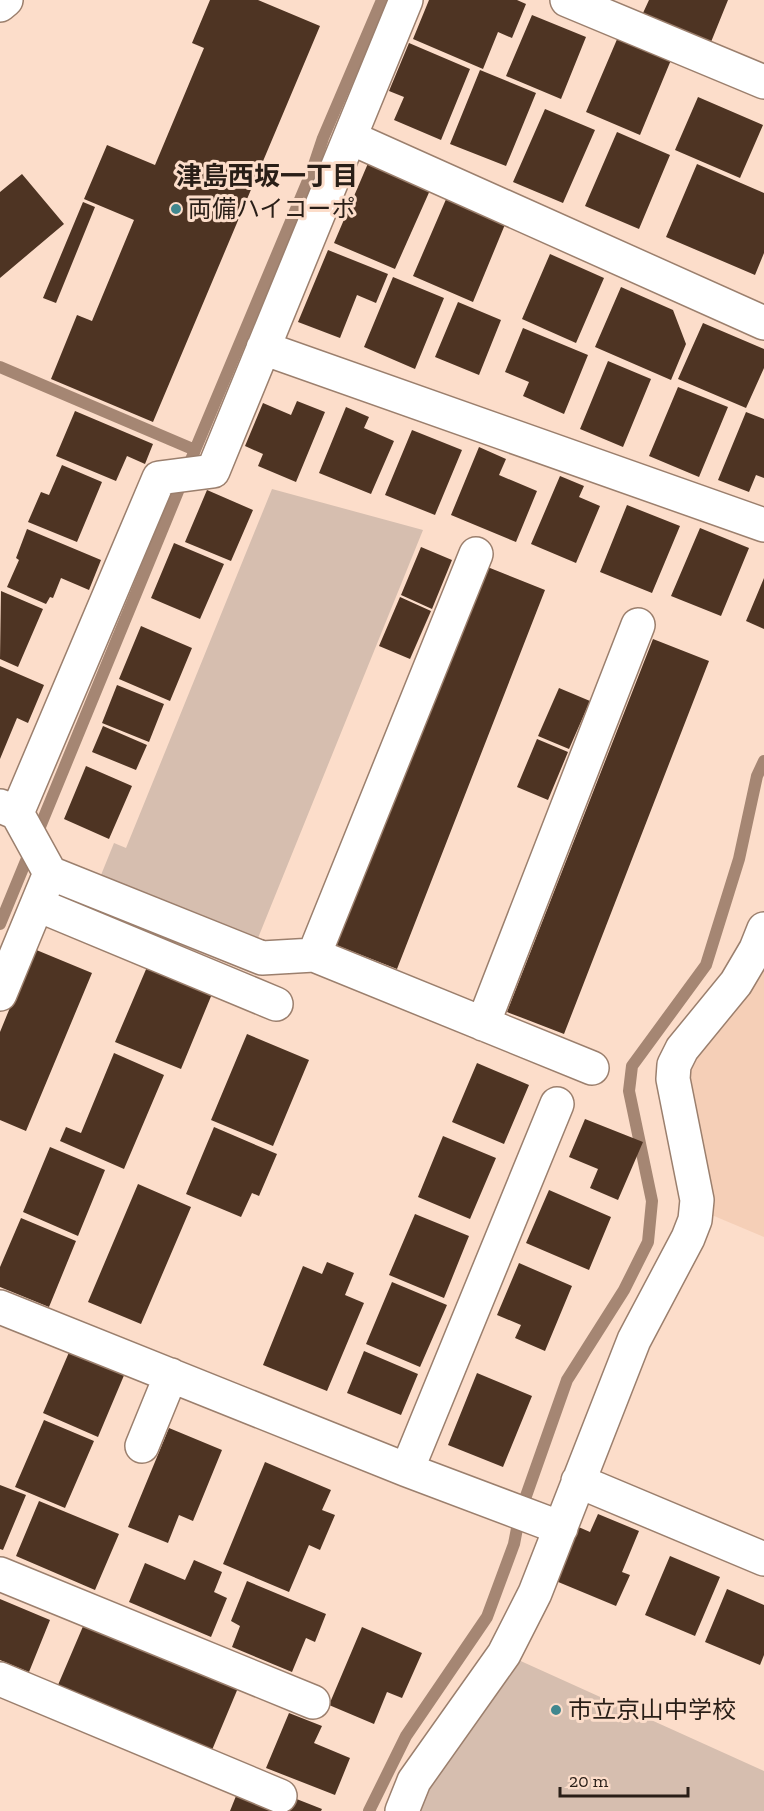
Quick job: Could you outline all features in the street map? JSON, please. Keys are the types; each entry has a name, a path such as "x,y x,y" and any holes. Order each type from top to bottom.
{"street":[{"path":"0,5 6,0"},
{"path":"406,0 213,471 159,478 14,814 47,866 262,958 314,955 592,1068"},
{"path":"567,0 764,82"},
{"path":"351,138 764,323"},
{"path":"263,348 764,525"},
{"path":"314,955 477,554"},
{"path":"483,1024 638,625"},
{"path":"0,994 38,905 47,866"},
{"path":"38,905 276,1004"},
{"path":"402,1811 414,1781 504,1654 535,1593 556,1526 578,1481 634,1340 688,1238 695,1220 697,1200 673,1079 674,1065 682,1049 736,983 756,949 764,929"},
{"path":"407,1470 557,1104"},
{"path":"0,1307 407,1470 556,1526"},
{"path":"142,1446 171,1375"},
{"path":"578,1481 764,1558"},
{"path":"0,1574 313,1702"},
{"path":"0,1678 280,1796"}],"shaded area":[{"path":"272,489 423,530 258,938 101,875 114,843 126,848"},
{"path":"764,958 764,1237 707,1213 686,1070"},
{"name":"市立京山中学校","path":"514,1658 764,1771 764,1811 412,1811"}],"building":[{"name":"両備ハイコーポ","path":"210,0 258,0 320,26 153,422 51,379 77,315 92,321 134,220 84,199 107,145 155,165 204,48 192,43"},
{"path":"429,0 517,0 526,4 512,38 498,32 483,69 413,39"},
{"path":"649,0 728,0 711,42 643,13"},
{"path":"532,15 586,37 561,99 506,76"},
{"path":"618,37 671,60 640,135 586,112"},
{"path":"409,43 470,69 441,140 394,120 404,97 389,91"},
{"path":"480,70 536,93 506,166 450,144"},
{"path":"698,97 763,125 740,178 675,150"},
{"path":"545,109 595,130 563,203 513,182"},
{"path":"617,132 670,155 639,229 585,206"},
{"path":"369,161 431,188 395,269 334,243"},
{"path":"697,164 764,193 764,253 755,275 666,237"},
{"path":"22,174 64,224 0,278 0,192"},
{"path":"447,197 506,222 473,302 413,276"},
{"path":"83,202 95,207 56,303 43,298"},
{"path":"328,250 388,274 376,303 357,295 340,338 298,322"},
{"path":"550,254 604,278 576,343 522,319"},
{"path":"393,277 444,298 415,369 364,347"},
{"path":"621,287 673,310 686,344 671,380 595,347"},
{"path":"458,302 501,320 479,375 435,357"},
{"path":"703,323 764,349 764,368 746,408 678,379"},
{"path":"523,328 588,355 564,414 523,396 529,382 505,372"},
{"path":"608,361 651,379 623,447 580,429"},
{"path":"678,387 728,407 699,477 649,456"},
{"path":"297,401 325,412 296,482 258,466 263,454 245,446 263,403 291,415"},
{"path":"346,407 369,417 364,428 394,441 371,494 319,473"},
{"path":"75,411 153,444 145,464 127,456 116,481 56,456"},
{"path":"746,412 764,419 764,478 756,475 749,492 718,480"},
{"path":"412,430 462,450 435,515 385,495"},
{"path":"479,447 506,459 499,475 537,491 516,542 451,515"},
{"path":"62,465 102,482 77,542 28,522 41,492 49,495"},
{"path":"560,476 584,486 579,497 600,506 576,563 531,544"},
{"path":"207,490 253,510 231,561 185,542"},
{"path":"627,505 680,526 652,593 600,572"},
{"path":"700,528 749,548 721,616 671,596"},
{"path":"27,529 101,560 89,590 61,578 53,598 50,597 46,604 7,587 19,560 16,558"},
{"path":"174,543 224,564 200,619 151,598"},
{"path":"421,547 452,560 432,609 401,595"},
{"path":"485,566 545,590 397,969 336,945"},
{"path":"764,578 764,629 746,621"},
{"path":"1,591 43,609 18,667 0,659"},
{"path":"400,597 431,611 410,659 379,646"},
{"path":"141,626 192,648 170,701 119,679"},
{"path":"653,639 709,661 564,1034 507,1012"},
{"path":"0,666 44,685 28,723 17,718 0,759"},
{"path":"117,685 164,704 149,742 102,723"},
{"path":"559,688 590,701 569,749 538,736"},
{"path":"103,726 147,745 136,770 92,752"},
{"path":"537,739 568,752 548,800 517,787"},
{"path":"86,766 132,786 109,839 64,819"},
{"path":"34,949 92,973 26,1131 0,1120 0,1032"},
{"path":"147,967 212,994 181,1069 115,1042"},
{"path":"247,1034 309,1060 273,1146 211,1120"},
{"path":"114,1053 164,1075 124,1169 60,1141 66,1127 81,1133"},
{"path":"477,1063 529,1085 504,1144 452,1122"},
{"path":"585,1119 643,1142 618,1200 590,1188 598,1169 569,1157"},
{"path":"214,1127 277,1154 259,1196 252,1193 241,1217 186,1194"},
{"path":"443,1136 496,1158 470,1219 418,1197"},
{"path":"50,1147 105,1170 78,1236 23,1212"},
{"path":"138,1184 191,1207 141,1324 88,1302"},
{"path":"549,1190 611,1217 589,1270 526,1243"},
{"path":"415,1214 469,1236 444,1298 389,1275"},
{"path":"21,1218 76,1241 49,1307 0,1287 0,1267"},
{"path":"327,1262 354,1273 345,1295 364,1303 327,1391 263,1365 303,1266 322,1274"},
{"path":"519,1263 572,1286 545,1351 515,1338 521,1325 497,1315"},
{"path":"392,1282 447,1305 420,1367 366,1344"},
{"path":"70,1350 125,1373 98,1437 43,1413"},
{"path":"364,1351 418,1374 401,1415 347,1393"},
{"path":"477,1373 532,1396 503,1467 448,1445"},
{"path":"44,1420 94,1441 65,1508 15,1487"},
{"path":"169,1428 222,1450 193,1521 179,1515 168,1543 128,1527"},
{"path":"265,1462 331,1490 322,1510 335,1515 320,1550 309,1545 289,1592 223,1564"},
{"path":"0,1485 26,1495 3,1550 0,1549"},
{"path":"39,1501 119,1534 95,1590 16,1556"},
{"path":"598,1514 639,1531 622,1572 630,1575 616,1606 551,1579 574,1525 590,1532"},
{"path":"670,1556 720,1577 695,1636 645,1615"},
{"path":"194,1560 222,1572 214,1592 227,1598 211,1637 129,1602 145,1563 185,1580"},
{"path":"247,1581 326,1614 315,1642 306,1638 292,1672 232,1647 240,1626 231,1621"},
{"path":"727,1589 764,1605 764,1655 760,1665 705,1642"},
{"path":"0,1599 50,1620 29,1672 0,1660"},
{"path":"84,1624 238,1688 212,1750 58,1685"},
{"path":"362,1627 422,1653 402,1698 387,1692 374,1724 329,1705"},
{"path":"289,1713 322,1726 314,1743 350,1758 335,1795 266,1768"},
{"path":"238,1791 277,1811 230,1811"},
{"path":"294,1798 322,1809 321,1811 289,1811"}],"waterway":[{"path":"0,924 312,171 323,138 382,0"},
{"path":"0,367 195,450"},
{"path":"369,1811 406,1736 487,1617 514,1544 520,1513 567,1380 624,1290 648,1242 652,1201 629,1091 632,1066 706,965 739,859 757,776 764,761"}],"place":[{"name":"両備ハイコーポ","path":"176,209"},
{"name":"市立京山中学校","path":"556,1710"}],"district":[{"name":"津島西坂一丁目","path":"267,176"}]}
